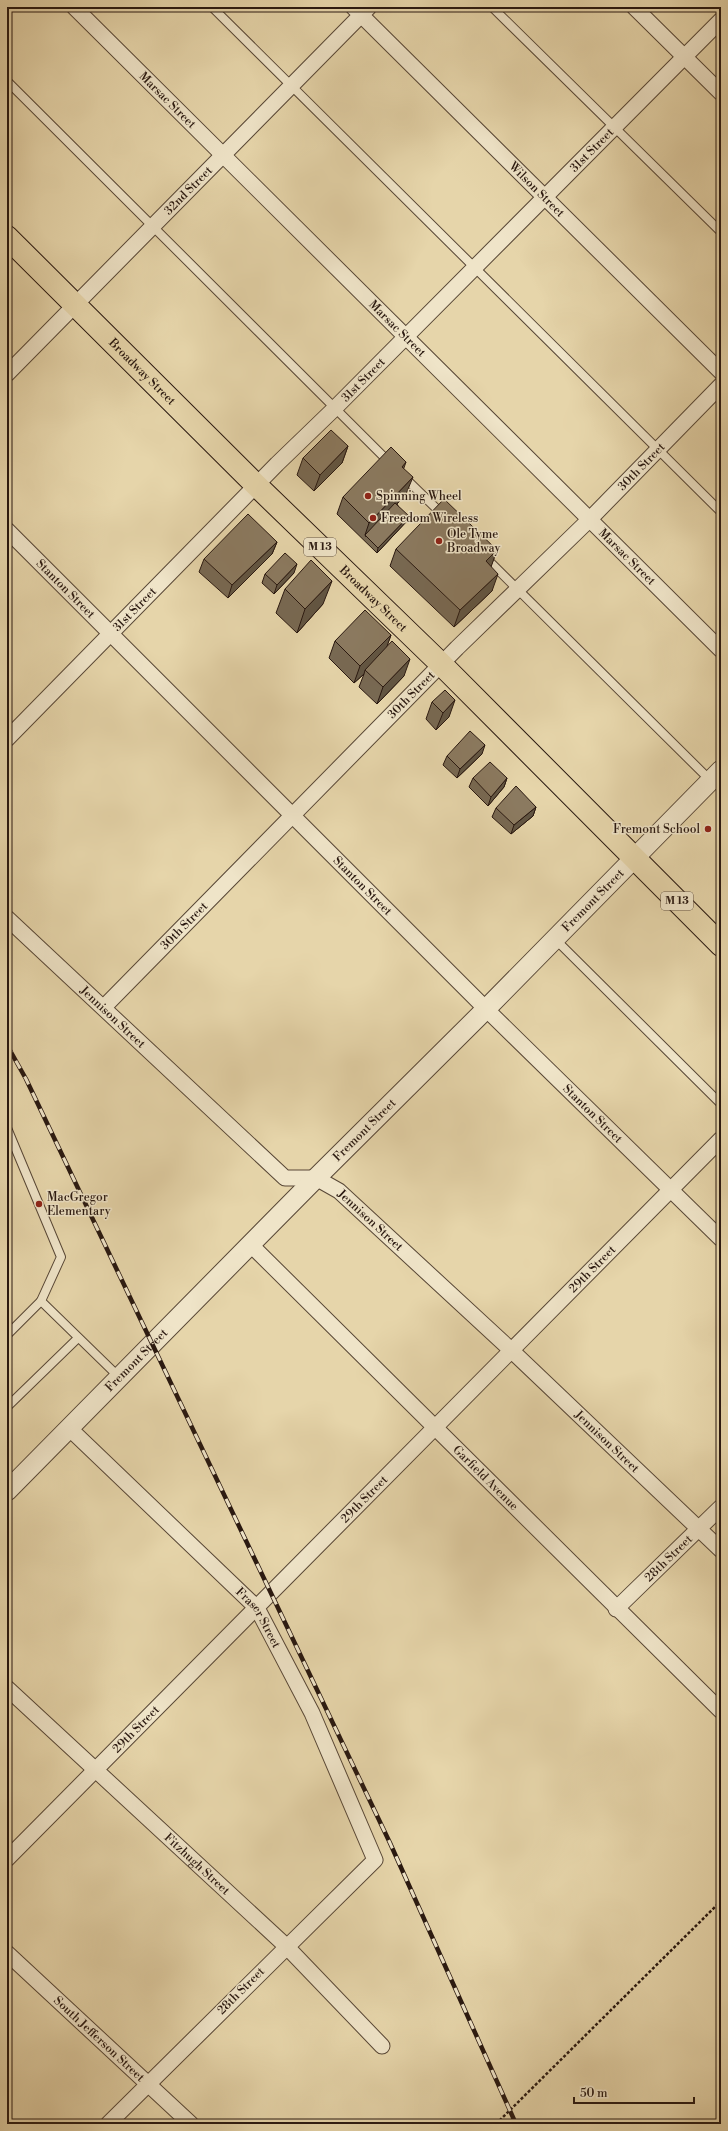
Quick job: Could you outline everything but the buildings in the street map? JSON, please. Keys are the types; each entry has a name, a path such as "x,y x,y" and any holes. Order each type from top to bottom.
{"main road":[{"name":"Broadway Street","path":"7,237 74,306 441,664 721,945"}],"street":[{"name":"Marsac Street","path":"74,7 223,157 721,650"},
{"path":"634,7 721,93"},
{"name":"32nd Street","path":"7,374 223,157 292,86 361,10"},
{"name":"Wilson Street","path":"361,10 545,197 721,372"},
{"name":"31st Street","path":"7,740 256,485 334,409 545,197 613,126 721,20"},
{"name":"30th Street","path":"104,1007 441,664 590,519 721,385"},
{"name":"Stanton Street","path":"7,530 112,633 486,1009 672,1189 721,1239"},
{"name":"Fremont Street","path":"7,1491 250,1244 486,1009 716,775"},
{"name":"Jennison Street","path":"7,918 104,1007 285,1178 316,1178 339,1191 511,1350 721,1550"},
{"name":"29th Street","path":"7,1859 721,1138"},
{"name":"Garfield Avenue","path":"250,1244 436,1427 616,1609 721,1712"},
{"name":"Fraser Street","path":"69,1428 256,1608 312,1713 375,1860"},
{"name":"28th Street","path":"616,1609 721,1507"},
{"name":"Fitzhugh Street","path":"7,1688 286,1946 382,2046"},
{"name":"28th Street","path":"108,2124 286,1946 375,1860"},
{"name":"South Jefferson Street","path":"7,1953 191,2124"}],"lane":[{"path":"212,7 721,512"},
{"path":"492,7 721,232"},
{"path":"7,81 152,228 449,521"},
{"path":"477,549 716,775"},
{"path":"554,939 721,1104"},
{"path":"7,1128 61,1257 41,1301 7,1335"},
{"path":"41,1301 119,1377"},
{"path":"7,1407 78,1338"}],"path":[{"path":"496,2124 721,1901"}],"railway":[{"path":"7,1045 26,1079 390,1843 516,2124"}],"place":[{"name":"Spinning Wheel","path":"368,496"},
{"name":"Freedom Wireless","path":"373,518"},
{"name":"Ole Tyme Broadway","path":"439,541"},
{"name":"Fremont School","path":"708,829"},
{"name":"MacGregor Elementary","path":"39,1204"}]}
